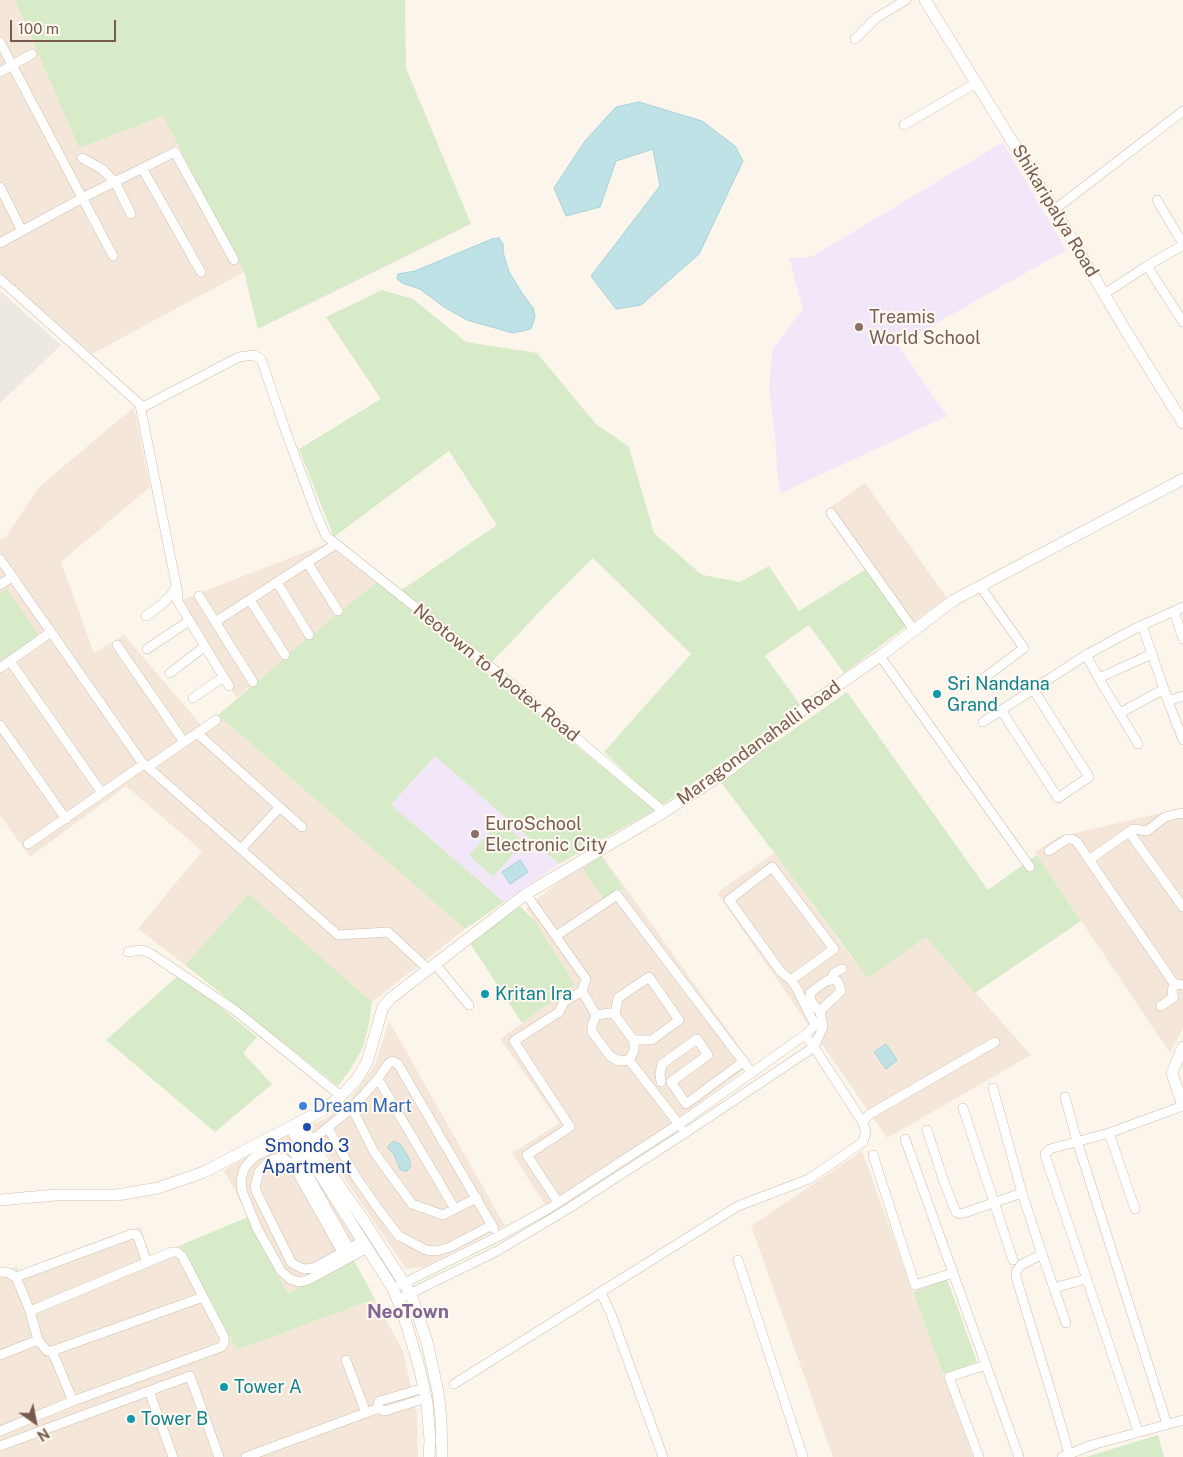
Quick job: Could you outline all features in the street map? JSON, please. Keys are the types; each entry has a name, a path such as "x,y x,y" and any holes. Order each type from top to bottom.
{"street":[{"path":"855,39 876,18 906,0"},
{"name":"Shikaripalya Road","path":"925,0 1183,423"},
{"path":"0,42 113,256"},
{"path":"0,72 32,54"},
{"path":"904,125 976,83"},
{"path":"1054,210 1183,111"},
{"path":"0,243 83,198 175,152 234,260"},
{"path":"82,158 102,170 115,182 131,214"},
{"path":"142,168 201,272"},
{"path":"0,186 22,231"},
{"path":"1104,294 1183,245 1156,200"},
{"path":"1147,266 1183,322"},
{"path":"4,281 142,406 178,594 177,600 204,648 229,686"},
{"name":"Neotown to Apotex Road","path":"142,406 239,357 254,355 261,359 286,432 326,536 512,684 664,812"},
{"name":"Maragondanahalli Road","path":"0,1200 56,1194 117,1195 158,1188 204,1172 323,1110 357,1080 366,1062 383,1007 391,998 526,894 664,812 732,768 805,708 880,656 954,600 1183,479"},
{"path":"831,513 914,630"},
{"path":"216,622 336,544"},
{"path":"0,560 146,765 338,934 388,932 432,966 469,1005"},
{"path":"307,562 338,611"},
{"path":"0,585 12,577"},
{"path":"277,582 309,635"},
{"path":"146,616 172,595 176,586"},
{"path":"980,586 1024,648 980,681"},
{"path":"199,596 253,682"},
{"path":"250,600 285,655"},
{"path":"983,722 1086,655 1142,625 1183,607"},
{"path":"1174,611 1183,639"},
{"path":"146,649 188,621"},
{"path":"1142,625 1183,740"},
{"path":"0,668 51,632"},
{"path":"117,644 184,742"},
{"path":"170,673 204,648"},
{"path":"1099,678 1152,654"},
{"path":"1086,655 1138,744"},
{"path":"880,656 1030,867"},
{"path":"10,661 102,793"},
{"path":"193,698 223,677"},
{"path":"1001,710 1058,798 1089,777 1033,689"},
{"path":"1120,713 1164,689"},
{"path":"1168,702 1183,696"},
{"path":"28,844 102,793 216,720"},
{"path":"0,725 66,818"},
{"path":"197,733 302,826"},
{"path":"241,849 280,807"},
{"path":"1089,860 1136,828 1147,831 1166,817 1183,814"},
{"path":"1129,832 1183,907"},
{"path":"1049,851 1067,838 1077,842 1179,985 1172,990 1178,998 1161,1006"},
{"path":"328,1128 356,1177 378,1210 399,1236 426,1250 450,1248 558,1202 679,1124 805,1035 814,1026 792,980 781,972 729,900 772,867 834,949 792,980"},
{"path":"526,894 586,979 582,991 564,1002 559,1012 514,1041 570,1127 527,1155 558,1202"},
{"path":"556,936 617,895 752,1073"},
{"path":"128,952 142,950 150,953 236,1011 341,1096"},
{"path":"831,980 834,973 842,969"},
{"path":"615,1015 618,998 649,977 679,1020 652,1040 634,1040"},
{"path":"392,1288 408,1288 497,1251 566,1210 814,1047 823,1027 820,1011 811,1001 810,993 826,981 836,980 841,991 820,1011"},
{"path":"582,991 596,1015"},
{"path":"596,1015 610,1013 615,1015 634,1040 634,1051 629,1060"},
{"path":"596,1015 592,1032 604,1049 614,1059 619,1061 629,1060"},
{"path":"454,1384 738,1206 809,1179 863,1142 866,1131 862,1121 805,1035"},
{"path":"651,1089 661,1082 671,1082 708,1056 697,1039 662,1064 661,1082"},
{"path":"862,1121 870,1114 995,1042"},
{"path":"1138,1431 1045,1155 1050,1149 1109,1132 1183,1106 1172,1072 1183,1047"},
{"path":"629,1060 685,1133"},
{"path":"312,1137 328,1128 352,1108 377,1080 388,1064 392,1061 398,1064 495,1230"},
{"path":"671,1082 686,1104 744,1061"},
{"path":"377,1080 455,1209"},
{"path":"993,1088 1022,1193 1066,1323"},
{"path":"1065,1097 1077,1141 1167,1424"},
{"path":"352,1108 374,1152 412,1204 444,1215 477,1198"},
{"path":"963,1108 1014,1260"},
{"path":"295,1125 312,1137 330,1172 408,1288 426,1342 438,1392 442,1457"},
{"path":"295,1125 392,1288 397,1300 418,1363 425,1393 430,1440 429,1457"},
{"path":"927,1130 956,1212 964,1213 1022,1193"},
{"path":"1109,1132 1135,1209"},
{"path":"905,1139 1019,1457"},
{"path":"345,1250 301,1162 293,1152 287,1148 273,1148 251,1160 244,1169 240,1180 242,1191 257,1228 281,1271 290,1280 299,1282 308,1280 365,1244"},
{"path":"874,1155 915,1285 954,1273"},
{"path":"345,1250 293,1165 284,1158 268,1162 259,1172 255,1187 292,1262 300,1268 310,1269 345,1250 365,1244"},
{"path":"397,1300 408,1288 495,1230"},
{"path":"16,1277 132,1234 136,1234 138,1237 147,1263"},
{"path":"0,1430 221,1347 224,1343 224,1337 182,1256 177,1252 172,1252 30,1311"},
{"path":"1042,1254 1018,1268 1016,1277 1058,1415 1066,1456 1092,1445 1183,1420"},
{"path":"738,1260 803,1457"},
{"path":"0,1272 9,1273 16,1277 30,1311 38,1340 47,1350 52,1351 203,1297"},
{"path":"1054,1288 1086,1279"},
{"path":"601,1293 612,1314 663,1457"},
{"path":"0,1354 38,1340"},
{"path":"52,1351 73,1401"},
{"path":"346,1360 366,1413"},
{"path":"979,1457 949,1377 986,1366"},
{"path":"0,1446 190,1376 219,1457"},
{"path":"149,1391 173,1457"},
{"path":"246,1457 379,1408 388,1410 425,1393"}],"shaded area":[{"path":"0,0 15,0 79,148 163,116 244,272 92,354 0,273"},
{"name":"Treamis World School","path":"1003,142 1066,250 898,345 947,416 781,493 778,481 769,388 773,349 803,309 789,258 811,257"},
{"path":"0,291 61,345 0,403"},
{"path":"134,407 150,487 61,562 94,653 124,635 202,726 218,715 465,929 372,1002 249,895 185,965 138,929 202,851 126,786 30,857 0,815 0,540 5,538 39,487"},
{"path":"865,483 947,598 907,626 825,511"},
{"path":"326,544 377,582 236,698 179,601"},
{"name":"EuroSchool Electronic City","path":"435,756 559,864 504,902 391,805"},
{"path":"1183,808 1183,1028 1170,1053 1035,852 1058,837"},
{"path":"774,853 868,977 926,937 1031,1055 887,1138 717,893"},
{"path":"601,854 752,1064 671,1124 545,1205 512,1153 560,1123 500,1039 575,985 526,908 565,877"},
{"path":"389,1021 505,1226 424,1267 406,1269 309,1126 325,1119 350,1099 375,1065"},
{"path":"287,1133 362,1251 288,1294 224,1170"},
{"path":"862,1151 973,1457 833,1457 751,1226"},
{"path":"140,1227 151,1257 181,1245 237,1350 375,1299 403,1351 417,1413 418,1457 0,1457 0,1272 17,1266 19,1275"}],"green space":[{"path":"15,0 405,0 406,68 471,224 258,329 244,272 163,116 79,148"},
{"path":"382,290 413,299 466,342 537,353 596,424 629,447 654,533 702,575 740,582 769,566 799,611 866,569 907,626 844,673 809,625 765,656 801,706 661,806 604,752 691,654 593,558 491,663 400,591 497,525 449,451 334,537 299,449 381,399 326,317"},
{"path":"377,582 655,810 559,864 435,756 391,805 504,902 465,929 218,715 304,641"},
{"path":"7,589 40,637 0,664 0,594"},
{"path":"847,692 988,890 1037,855 1081,921 975,993 926,937 868,978 720,781"},
{"path":"500,821 524,842 493,877 469,855"},
{"path":"601,856 623,888 605,901 583,869"},
{"path":"249,894 372,1002 363,1047 352,1067 338,1086 185,965"},
{"path":"520,906 535,921 575,985 522,1023 470,943"},
{"path":"180,974 257,1037 243,1053 272,1084 215,1132 106,1040"},
{"path":"248,1217 288,1294 352,1257 375,1299 237,1350 181,1245"},
{"path":"947,1279 977,1362 943,1374 913,1292"},
{"path":"1158,1435 1164,1457 1086,1457"}],"water":[{"path":"639,102 702,121 735,146 743,161 699,254 641,305 616,309 591,276 660,186 653,149 616,161 600,207 566,216 554,188 585,141 616,107"},
{"path":"499,238 503,244 503,252 509,272 533,308 535,317 531,329 513,333 467,320 444,307 420,289 402,283 397,279 398,274 415,271 492,239"},
{"path":"520,860 528,872 510,884 502,872"},
{"path":"886,1044 897,1060 886,1069 874,1052"},
{"path":"394,1141 400,1144 409,1158 411,1166 407,1171 400,1169 394,1154 387,1147"}],"place":[{"name":"Treamis World School","path":"859,327"},
{"name":"Sri Nandana Grand","path":"937,694"},
{"name":"EuroSchool Electronic City","path":"475,834"},
{"name":"Kritan Ira","path":"485,994"},
{"name":"Dream Mart","path":"303,1106"},
{"name":"Smondo 3 Apartment","path":"307,1127"},
{"name":"Tower A","path":"224,1387"},
{"name":"Tower B","path":"131,1419"}],"district":[{"name":"NeoTown","path":"408,1312"}]}
